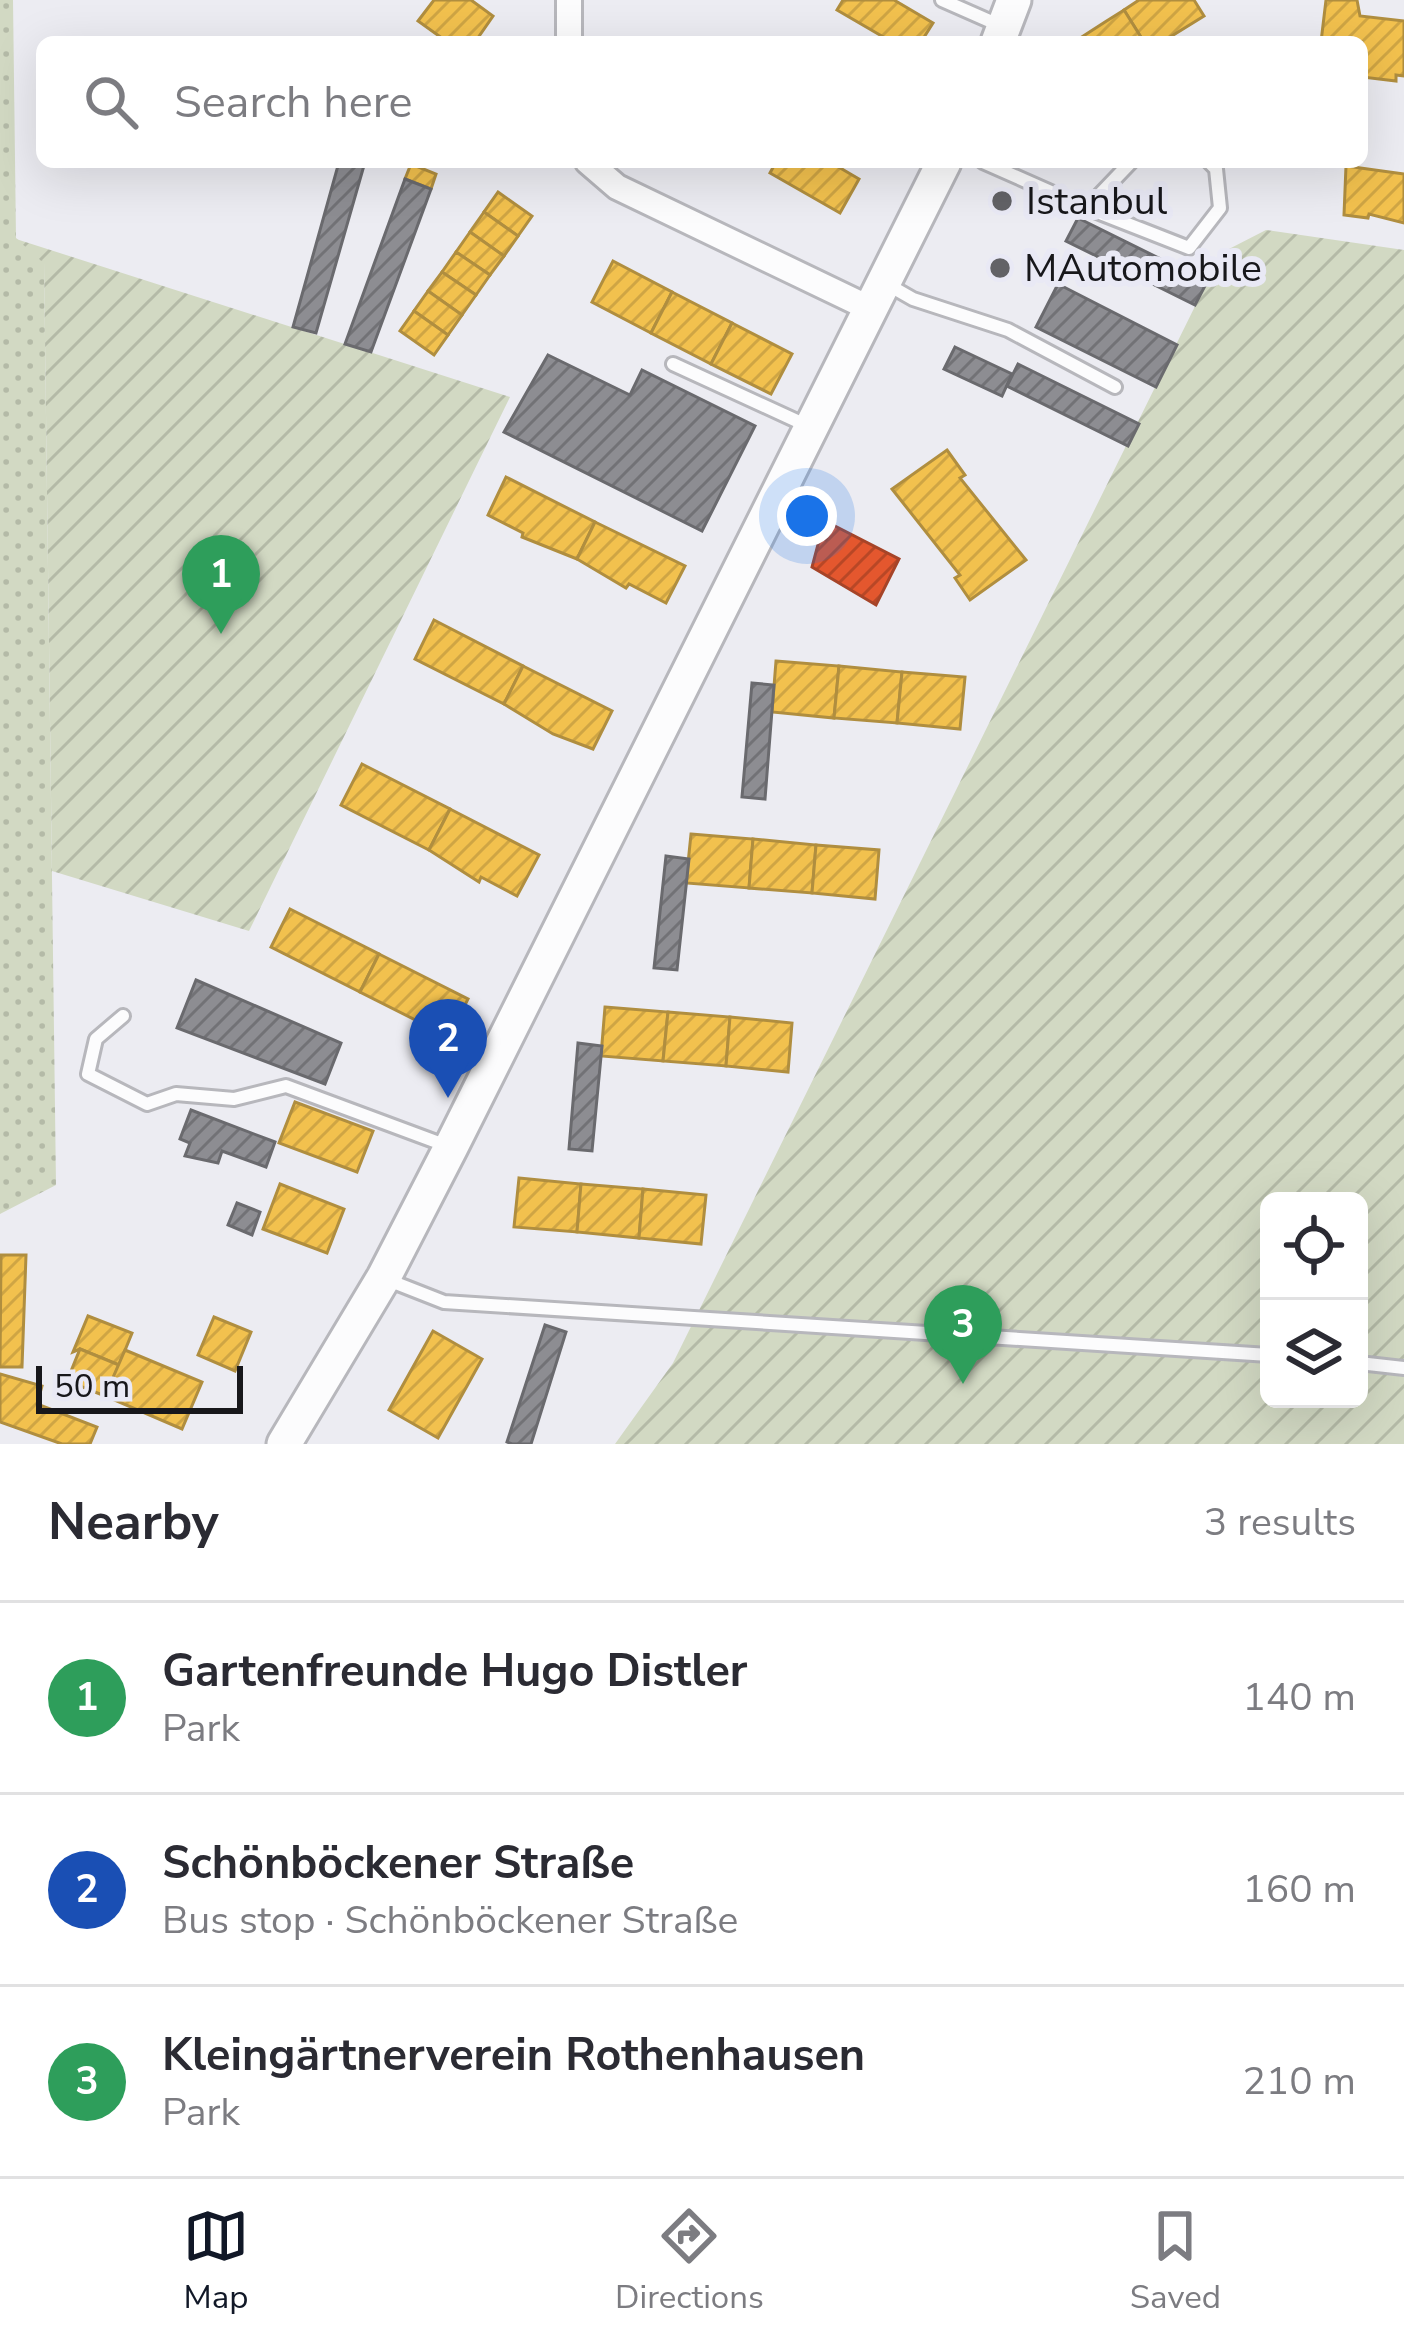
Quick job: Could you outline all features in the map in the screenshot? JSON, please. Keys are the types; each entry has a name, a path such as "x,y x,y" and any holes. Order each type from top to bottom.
{"main road":[{"path":"284,1444 383,1277 451,1148 941,168"}],"street":[{"path":"569,0 569,36"},
{"path":"595,168 617,187 878,296"}],"lane":[{"path":"942,0 1005,23"},
{"path":"997,168 1189,248 1220,208 1214,168"},
{"path":"1087,208 1125,168"},
{"path":"878,296 914,299 1008,330 1115,387"},
{"path":"673,364 811,428"},
{"path":"123,1016 96,1040 88,1074 126,1096 147,1104 176,1094 234,1099 286,1086 451,1148"},
{"path":"383,1277 444,1302 1260,1354"},
{"path":"1368,1364 1404,1368"}],"green space":[{"path":"0,0 13,0 16,238 44,261 56,1185 0,1214"},
{"path":"1266,230 1404,250 1404,1444 615,1444 673,1363 1207,282 1227,250"},
{"path":"16,239 510,397 249,931 52,871 44,262"}],"building: Homes":[{"path":"434,0 471,0 493,16 479,36 439,36 418,21"},
{"path":"843,0 894,0 933,23 925,36 882,36 837,10"},
{"path":"1139,0 1194,0 1204,16 1172,36 1140,36 1124,10"},
{"path":"1326,0 1357,0 1360,16 1404,21 1404,76 1396,75 1396,81 1368,78 1368,36 1322,36"},
{"path":"1124,10 1140,36 1083,36"},
{"path":"409,168 436,174 431,189 405,179"},
{"path":"773,168 840,168 859,179 840,213 770,173"},
{"path":"1346,168 1404,174 1404,223 1369,214 1368,218 1344,215"},
{"path":"498,192 532,216 518,236 484,212"},
{"path":"484,212 518,236 504,256 470,232"},
{"path":"470,232 504,256 490,275 456,252"},
{"path":"456,252 490,275 476,295 442,272"},
{"path":"613,261 672,292 651,333 592,302"},
{"path":"442,272 476,295 462,315 428,291"},
{"path":"428,291 462,315 448,335 414,311"},
{"path":"672,292 732,323 711,364 651,333"},
{"path":"414,311 448,335 434,355 400,331"},
{"path":"732,323 792,354 771,394 711,364"},
{"path":"947,450 965,475 960,478 1026,560 970,600 955,578 960,575 892,489"},
{"path":"506,477 595,522 577,559 522,537 523,533 488,515"},
{"path":"595,522 685,566 666,603 629,584 626,588 577,559"},
{"path":"434,620 523,666 504,704 415,659"},
{"path":"776,661 839,666 834,718 772,712"},
{"path":"523,666 612,711 593,749 553,734 504,704"},
{"path":"839,666 902,672 897,723 834,718"},
{"path":"902,672 965,677 960,729 897,723"},
{"path":"362,764 450,809 429,850 341,805"},
{"path":"450,809 539,855 517,896 481,877 479,882 429,850"},
{"path":"691,834 753,839 749,888 686,883"},
{"path":"753,839 816,845 812,893 749,888"},
{"path":"816,845 879,850 875,899 812,893"},
{"path":"290,909 379,954 360,992 271,947"},
{"path":"379,954 468,999 449,1037 360,992"},
{"path":"605,1007 668,1012 663,1061 601,1056"},
{"path":"668,1012 730,1017 726,1066 663,1061"},
{"path":"730,1017 792,1023 788,1072 726,1066"},
{"path":"295,1102 373,1131 357,1172 279,1143"},
{"path":"519,1178 581,1184 577,1232 514,1227"},
{"path":"280,1184 344,1209 327,1253 263,1229"},
{"path":"581,1184 643,1189 639,1238 577,1232"},
{"path":"643,1189 706,1195 701,1244 639,1238"},
{"path":"1,1255 26,1255 22,1367 0,1367"},
{"path":"88,1316 132,1333 119,1365 80,1349 73,1352"},
{"path":"214,1317 251,1332 235,1371 198,1355"},
{"path":"433,1331 482,1359 438,1438 389,1410"},
{"path":"80,1349 119,1365 105,1396 67,1381"},
{"path":"125,1350 202,1382 182,1429 105,1396"},
{"path":"0,1374 42,1386 37,1404 97,1427 90,1444 62,1444 0,1422"}],"building: Shops":[{"path":"833,525 899,559 876,605 812,567 820,537 826,540"}],"building: Industry":[{"path":"337,168 363,168 316,333 293,327"},
{"path":"405,179 431,189 371,352 345,344"},
{"path":"1078,218 1207,282 1195,305 1066,241"},
{"path":"1058,284 1177,345 1156,387 1036,327"},
{"path":"955,347 1012,374 1002,396 944,369"},
{"path":"548,355 630,395 642,370 755,426 702,531 504,432"},
{"path":"1018,364 1139,424 1128,446 1007,386"},
{"path":"752,683 774,685 765,799 742,797"},
{"path":"666,856 689,859 677,970 654,968"},
{"path":"196,980 341,1043 325,1084 177,1028"},
{"path":"578,1043 602,1046 592,1151 569,1149"},
{"path":"191,1110 275,1142 266,1167 222,1151 218,1163 185,1156 190,1143 180,1139"},
{"path":"237,1203 260,1212 252,1235 228,1225"},
{"path":"545,1325 566,1332 531,1444 512,1444 507,1442"}],"place":[{"name":"Istanbul","path":"1002,201"},
{"name":"MAutomobile","path":"1000,268"},
{"name":"Gartenfreunde Hugo Distler","path":"221,634"},
{"name":"Schönböckener Straße","path":"448,1098"},
{"name":"Kleingärtnerverein Rothenhausen","path":"963,1384"}]}
